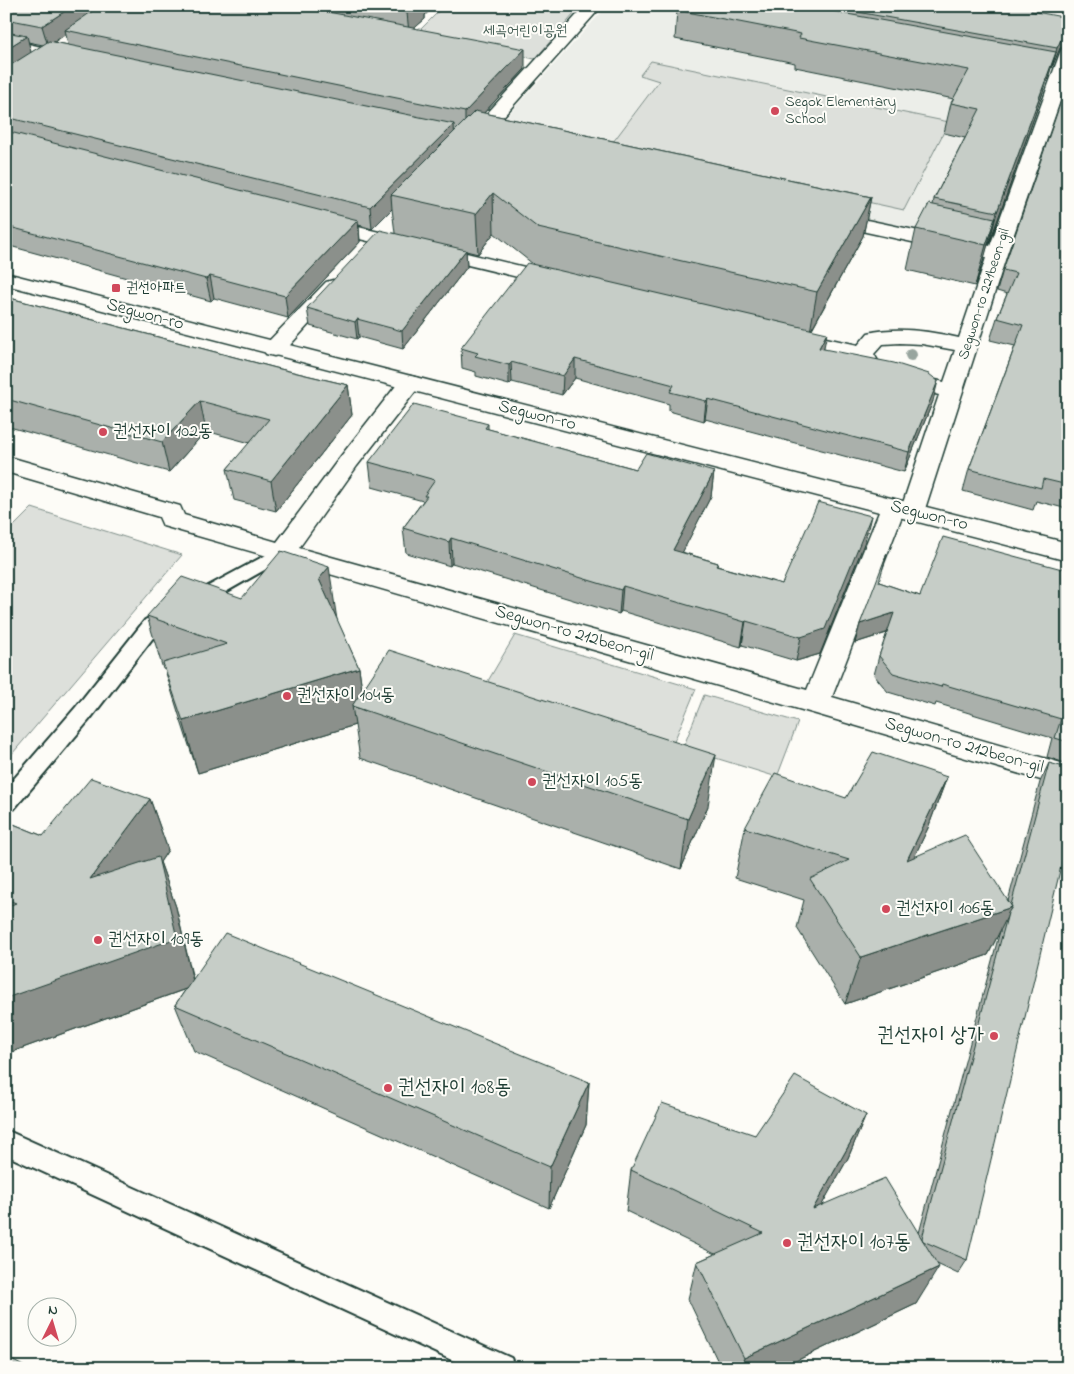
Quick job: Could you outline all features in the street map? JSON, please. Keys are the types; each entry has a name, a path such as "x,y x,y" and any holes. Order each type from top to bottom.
{"street":[{"path":"471,142 594,6"},
{"path":"6,44 42,59 87,62"},
{"path":"42,59 65,44"},
{"name":"Segwon-ro 221beon-gil","path":"816,703 952,391 1055,76 1068,53"},
{"path":"521,62 540,65"},
{"path":"455,147 471,142 490,146"},
{"path":"812,214 997,254"},
{"path":"310,221 572,284"},
{"path":"274,348 345,273"},
{"name":"Segwon-ro","path":"6,279 1068,552"},
{"path":"766,330 863,353 870,365 911,381 952,391"},
{"path":"863,353 876,338 902,335 935,338 967,346"},
{"path":"283,552 349,461 410,383"},
{"name":"Segwon-ro 212beon-gil","path":"6,464 171,512 172,520 816,703 1068,777"}],"lane":[{"path":"6,802 83,713 152,625 283,552"},
{"path":"6,1142 501,1368"}],"shaded area":[{"name":"Segok Elementary School","path":"607,6 636,6 1048,84 993,248 488,137"}],"green space":[{"name":"세곡어린이공원","path":"444,6 581,6 535,59 415,35"},
{"path":"651,61 949,122 904,210 610,146 659,81 640,75"},
{"path":"32,508 182,555 6,761 6,534"},
{"path":"515,635 696,689 673,744 485,686"},
{"path":"704,695 798,722 777,777 683,748"}],"building":[{"path":"6,6 73,6 42,26 6,19"},
{"path":"100,6 296,6 525,49 465,112 65,30"},
{"path":"371,6 415,6 407,13"},
{"path":"681,6 803,6 1056,52 997,212 934,199 980,109 951,103 969,70 799,38 801,34 677,10"},
{"path":"824,6 1034,6 1031,11 1068,18 1068,28 1057,48"},
{"path":"6,32 27,36 6,49"},
{"path":"49,41 454,124 370,207 6,117 6,68"},
{"path":"1068,81 1068,485 1043,479 1041,488 969,469 1023,325 997,318 1016,273 1003,270"},
{"path":"475,111 871,197 817,292 538,228 493,193 476,214 391,195"},
{"path":"6,131 358,220 285,296 210,276 206,279 6,226"},
{"path":"929,204 995,218 986,245 916,229"},
{"path":"380,230 466,250 402,331 357,319 355,322 307,308"},
{"path":"527,263 827,333 819,348 894,363 929,374 938,381 909,452 708,399 706,401 670,392 674,385 575,359 563,376 511,362 509,365 475,356 478,353 461,348"},
{"path":"6,297 348,385 271,481 227,469 269,419 200,401 162,442 6,399"},
{"path":"414,404 488,424 485,428 636,469 646,453 714,472 673,550 718,563 716,566 782,584 818,502 871,516 825,629 801,637 623,586 621,590 451,538 449,542 403,528 427,496 424,496 435,480 369,462"},
{"path":"943,537 1068,569 1068,742 1055,738 1061,719 942,684 941,687 893,673 879,656 894,613 860,624 887,553 879,582 920,596"},
{"path":"281,551 329,567 319,579 359,668 183,721 163,663 227,644 147,616 182,577 242,598"},
{"path":"389,650 716,755 688,819 352,706"},
{"path":"873,752 947,777 907,860 965,835 1012,907 861,957 810,879 849,860 745,828 775,773 846,798"},
{"name":"권선자이 상가","path":"1049,763 1068,768 1068,837 967,1260 923,1241 922,1238"},
{"path":"91,778 150,799 90,879 158,857 177,938 6,998 6,907 16,903 6,899 6,821 43,836"},
{"path":"225,933 589,1082 550,1167 175,1005"},
{"name":"권선자이 107동","path":"795,1076 866,1115 813,1209 885,1178 939,1267 744,1358 697,1262 763,1233 631,1170 662,1103 755,1135"},
{"path":"6,1357 27,1368 6,1368"}],"place":[{"name":"Segok Elementary School","path":"775,111"},
{"name":"권선아파트","path":"116,288"},
{"name":"권선자이 102동","path":"103,432"},
{"name":"권선자이 104동","path":"287,696"},
{"name":"권선자이 105동","path":"532,782"},
{"name":"권선자이 106동","path":"886,909"},
{"name":"권선자이 109동","path":"98,940"},
{"name":"권선자이 상가","path":"994,1036"},
{"name":"권선자이 108동","path":"388,1088"},
{"name":"권선자이 107동","path":"787,1243"}]}
